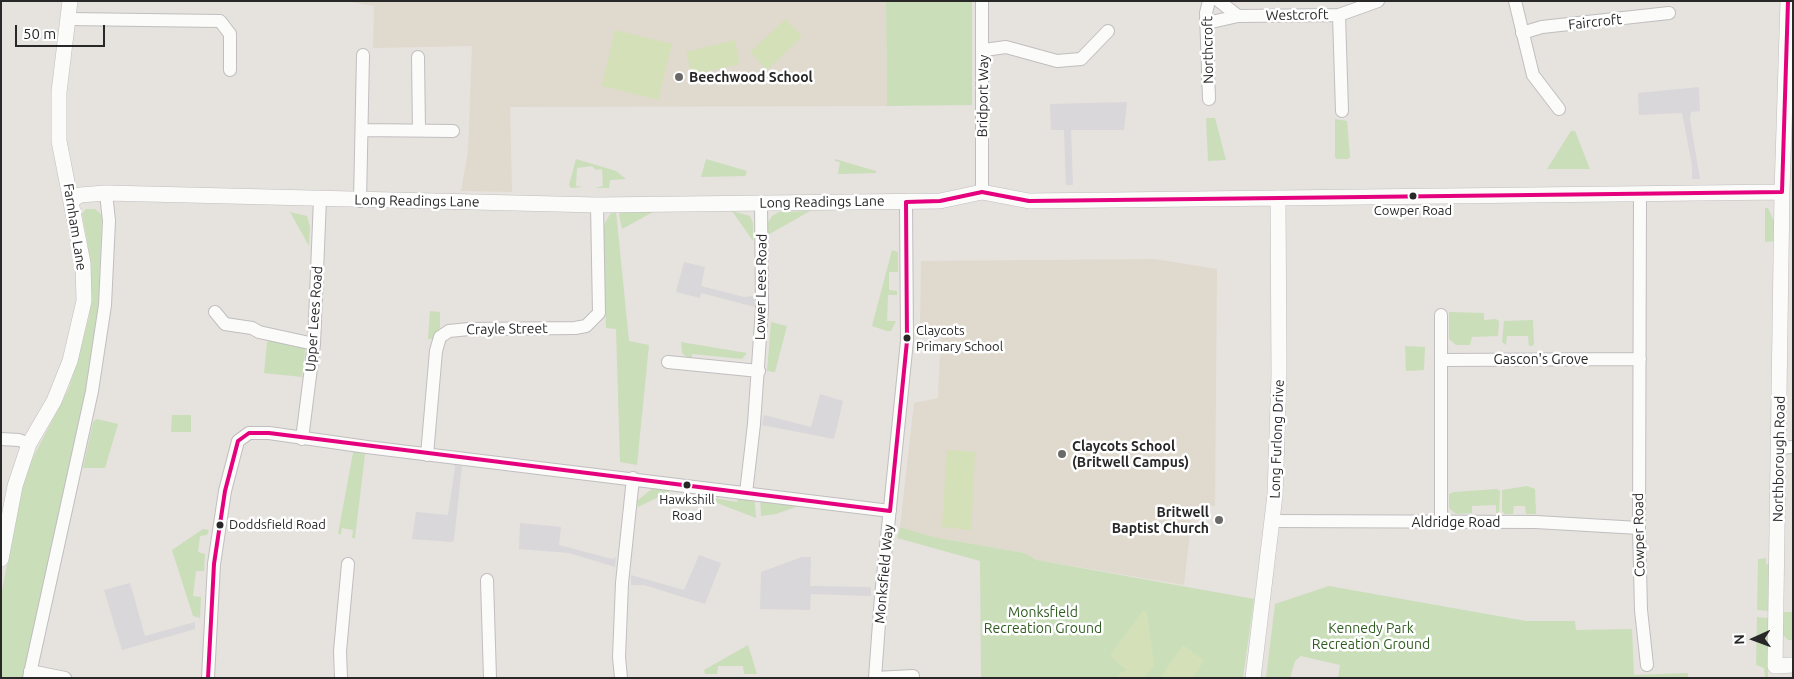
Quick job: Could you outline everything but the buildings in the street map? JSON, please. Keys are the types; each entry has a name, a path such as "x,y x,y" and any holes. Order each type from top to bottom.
{"street":[{"name":"Farnham Lane","path":"1,559 15,486 29,444 54,401 70,361 84,301 83,263 59,141 59,92 70,1"},
{"name":"Bridport Way","path":"982,1 984,50 982,192"},
{"name":"Northcroft","path":"1209,1 1207,23 1209,99"},
{"path":"1218,1 1238,16"},
{"name":"Westcroft","path":"1207,23 1238,16 1339,15 1378,1"},
{"path":"1515,1 1533,75 1559,109"},
{"name":"Northborough Road","path":"1774,672 1786,448 1782,192 1790,7"},
{"name":"Faircroft","path":"1522,33 1542,28 1669,13"},
{"path":"1339,15 1342,111"},
{"path":"69,19 220,21 230,34 230,70"},
{"path":"984,50 1006,47 1057,61 1081,59 1093,38 1108,31"},
{"path":"360,201 363,56"},
{"path":"418,57 419,130"},
{"path":"362,130 452,131"},
{"name":"Long Readings Lane","path":"71,201 80,195 106,193 360,201 598,205 940,201 982,192 1029,201 1782,192"},
{"path":"65,678 29,675 92,391 105,305 110,221 106,193"},
{"name":"Cowper Road","path":"1640,195 1639,528 1641,610 1647,664"},
{"name":"Long Furlong Drive","path":"1253,678 1274,521 1280,375 1278,198"},
{"name":"Upper Lees Road","path":"302,438 314,344 320,200"},
{"name":"Monksfield Way","path":"875,678 907,341 906,202"},
{"name":"Lower Lees Road","path":"746,493 759,371 762,308 761,203"},
{"name":"Crayle Street","path":"427,455 436,351 440,337 449,331 469,329 575,328 586,326 599,313 598,205"},
{"path":"215,312 225,324 252,328 259,332 314,344"},
{"path":"1441,315 1441,522"},
{"name":"Gascon's Grove","path":"1442,360 1640,359"},
{"path":"668,362 759,371"},
{"path":"208,678 214,564 225,491 232,455 238,441 249,433 269,433 427,455 632,478 890,511"},
{"path":"1,439 19,440 29,444"},
{"path":"621,678 619,657 622,583 632,478"},
{"name":"Aldridge Road","path":"1274,521 1536,522 1639,528"},
{"path":"341,678 340,651 348,564"},
{"path":"487,580 490,678"},
{"path":"1774,672 1793,665"},
{"path":"875,678 913,676"}],"shaded area":[{"name":"Beechwood School","path":"344,1 886,1 887,106 510,107 512,192 461,191 468,152 472,46 373,48 374,6"},
{"path":"1699,87 1700,111 1691,112 1690,119 1700,179 1692,179 1692,165 1682,113 1639,115 1638,93"},
{"path":"1127,102 1124,130 1071,130 1073,185 1066,185 1064,130 1051,130 1050,104"},
{"name":"Claycots School (Britwell Campus)","path":"1155,259 1217,269 1215,506 1193,506 1184,585 1037,560 1024,553 933,537 900,527 914,403 938,398 941,333 926,331 920,326 921,261"},
{"path":"684,262 705,267 701,286 744,297 754,296 755,307 701,293 700,298 676,292"},
{"path":"820,394 843,401 834,439 762,425 764,415 811,427"},
{"path":"453,465 462,466 454,540 452,542 412,539 416,512 448,515 455,467"},
{"path":"520,523 561,527 559,545 612,559 616,557 615,567 569,553 519,549"},
{"path":"699,555 721,563 705,604 644,585 631,585 631,575 684,590"},
{"path":"802,557 811,557 810,586 871,587 871,596 811,594 810,610 760,609 761,572"},
{"path":"130,583 145,636 195,622 195,629 122,650 104,590"}],"green space":[{"path":"886,1 972,1 972,105 887,106"},
{"path":"786,19 802,37 767,70 750,52"},
{"path":"615,30 672,44 658,100 602,86"},
{"path":"735,40 740,64 692,75 686,52"},
{"path":"1206,118 1215,118 1226,160 1208,161"},
{"path":"1335,119 1347,121 1350,157 1348,159 1337,159 1335,157"},
{"path":"1571,131 1575,131 1590,169 1547,169"},
{"path":"576,159 616,171 626,179 610,180 609,188 595,188 603,186 602,169 596,170 592,166 577,168 576,186 583,187 571,188 569,185"},
{"path":"706,159 747,171 745,176 701,177"},
{"path":"835,159 876,171 876,173 838,174 840,162 835,161"},
{"path":"1765,208 1768,208 1776,226 1775,241 1765,242"},
{"path":"86,209 95,209 102,215 97,340 26,678 1,678 1,597 20,491 25,473 69,388 89,317 90,281 88,246 82,214"},
{"path":"622,210 651,210 653,212 622,229 619,215"},
{"path":"616,211 629,341 649,345 637,465 620,462 616,329 606,328 603,227 610,214"},
{"path":"732,211 750,216 753,223 753,241"},
{"path":"810,211 768,235 768,222 772,216 779,212"},
{"path":"290,212 307,216 310,227 309,246"},
{"path":"892,250 898,252 898,272 889,272 889,290 897,291 897,295 888,295 887,321 896,321 891,331 887,331 872,326"},
{"path":"430,311 440,312 440,328 434,339 428,339"},
{"path":"1449,312 1484,313 1484,320 1496,319 1499,321 1498,336 1472,337 1470,345 1456,345 1449,339"},
{"path":"1533,320 1534,344 1532,346 1529,346 1528,336 1507,336 1506,345 1502,342 1504,321"},
{"path":"771,322 787,326 775,372 767,371"},
{"path":"275,339 306,345 302,377 264,373 267,342"},
{"path":"681,342 747,353 742,359 692,354 692,357 687,357 682,353"},
{"path":"1405,346 1425,347 1424,370 1406,371"},
{"path":"172,415 191,415 191,432 171,432"},
{"path":"97,419 118,424 105,468 83,468 93,422"},
{"path":"355,450 365,454 355,538 352,538 353,530 342,528 341,534 338,534"},
{"path":"947,450 975,452 971,530 942,527"},
{"path":"1527,486 1535,489 1536,514 1526,514 1525,506 1514,506 1513,514 1505,514 1502,511 1502,490"},
{"path":"654,487 670,489 669,492 638,507 637,501"},
{"path":"712,489 714,498 737,502 739,492 754,494 756,518 686,491"},
{"path":"1497,489 1500,491 1499,512 1496,514 1496,505 1472,506 1472,513 1456,514 1449,508 1449,494 1453,492"},
{"path":"760,496 804,504 776,514 761,516"},
{"name":"Monksfield Recreation Ground","path":"900,527 933,537 1024,553 1037,560 1254,599 1243,678 981,678 980,561 897,538"},
{"path":"203,529 209,530 207,535 200,536 198,552 205,554 204,571 196,571 193,596 201,597 200,618 193,616 172,550"},
{"path":"1766,558 1766,564 1770,565 1769,611 1757,610 1758,559"},
{"name":"Kennedy Park Recreation Ground","path":"1329,586 1526,621 1575,621 1576,630 1632,629 1634,675 1688,673 1688,678 1338,678 1340,665 1301,656 1295,661 1290,678 1266,678 1275,604"},
{"path":"1143,611 1147,613 1154,665 1144,678 1118,678 1120,673 1127,670 1112,658 1111,654"},
{"path":"1783,612 1793,612 1793,640 1788,640 1783,635"},
{"path":"1757,617 1768,618 1768,678 1765,678 1764,668 1756,665"},
{"path":"748,645 757,674 744,674 743,666 718,666 717,674 705,674 704,670"},
{"path":"1183,645 1204,661 1192,678 1160,678"}],"transit line":[{"path":"1782,192 1788,1"},
{"path":"906,202 940,201 982,192 1029,201 1782,192"},
{"path":"890,511 907,341 906,202"},
{"path":"208,678 214,564 225,491 238,441 249,433 269,433 890,511"}],"place":[{"name":"Beechwood School","path":"679,77"},
{"name":"Cowper Road","path":"1413,196"},
{"name":"Claycots Primary School","path":"907,338"},
{"name":"Claycots School (Britwell Campus)","path":"1062,454"},
{"name":"Hawkshill Road","path":"687,485"},
{"name":"Britwell Baptist Church","path":"1219,520"},
{"name":"Doddsfield Road","path":"220,525"}]}
